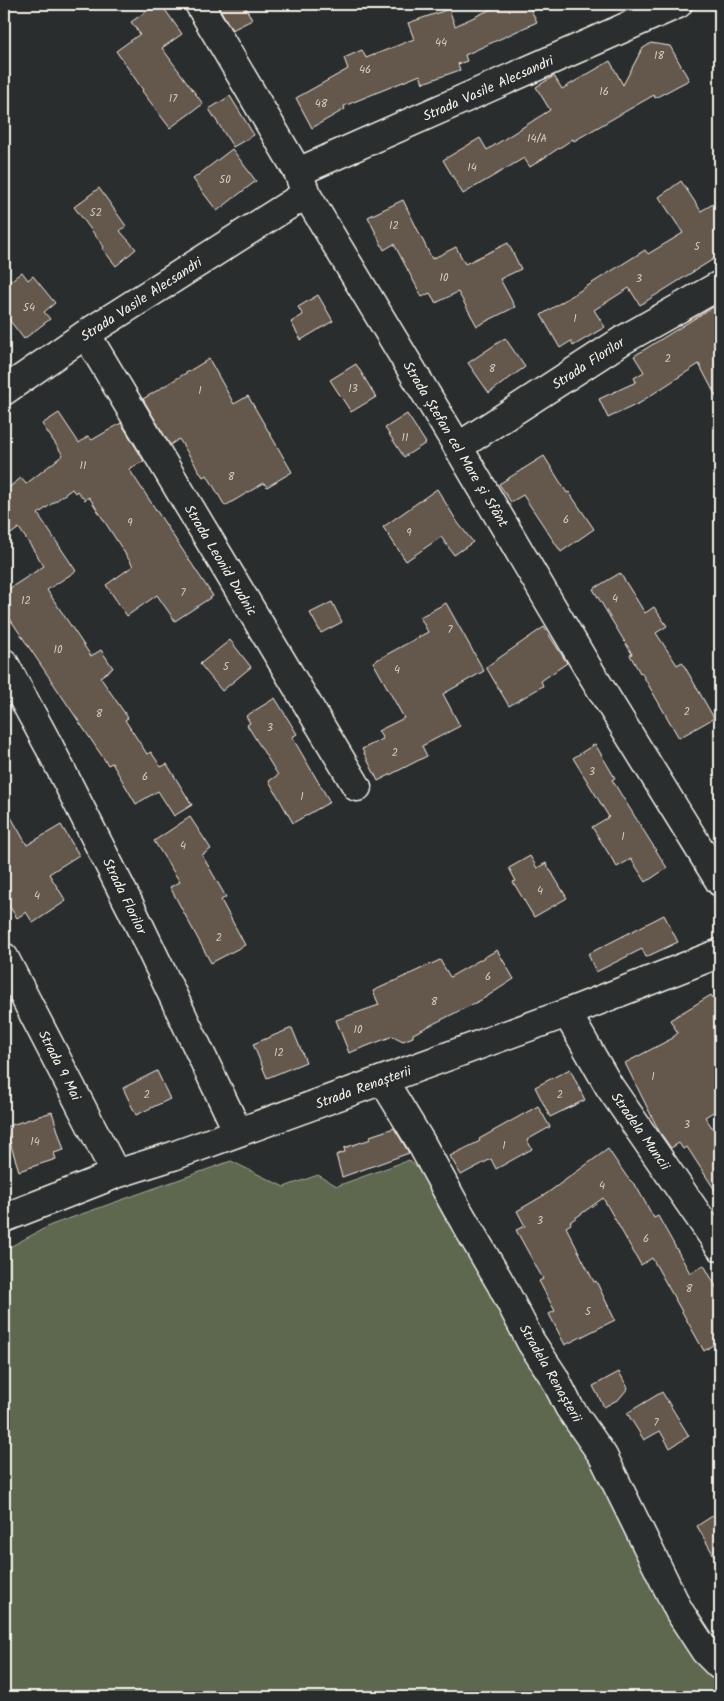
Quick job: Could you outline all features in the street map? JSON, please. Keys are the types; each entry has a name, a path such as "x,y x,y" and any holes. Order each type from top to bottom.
{"street":[{"name":"Strada Ștefan cel Mare și Sfânt","path":"199,4 302,183 588,668 720,882"},
{"name":"Strada Vasile Alecsandri","path":"4,391 302,183 678,4"},
{"name":"Strada Florilor","path":"458,447 623,340 720,285"},
{"name":"Strada Leonid Dudnic","path":"86,334 357,787"},
{"name":"Strada Florilor","path":"4,663 50,748 132,910 238,1132"},
{"name":"Strada Renașterii","path":"4,1218 116,1174 173,1156 567,1013 720,953"},
{"name":"Strada 9 Mai","path":"4,957 116,1174"},
{"name":"Stradela Muncii","path":"567,1013 609,1086 720,1246"},
{"name":"Stradela Renașterii","path":"382,1080 420,1141 501,1284 531,1342 554,1377 569,1407 603,1456 679,1611 705,1651 719,1665"}],"green space":[{"path":"409,1160 424,1174 720,1675 720,1697 4,1697 4,1250 51,1225 231,1161 284,1187 318,1175 337,1186"}],"building":[{"path":"157,4 161,4 182,34 162,48 203,104 170,128 142,91 116,51 140,34 131,22"},
{"path":"217,4 244,4 252,20 232,30"},
{"path":"502,4 528,4 537,22 465,55 467,61 458,64 460,70 423,83 420,75 344,106 345,109 312,128 296,98 348,69 344,58 362,50 366,58 414,39 408,23 449,9 455,26"},
{"path":"651,43 670,46 689,80 655,98 654,95 574,141 573,139 530,167 524,158 463,194 443,160 480,138 487,150 550,110 536,87 554,76 562,89 610,61 623,85 642,49"},
{"path":"230,96 254,135 233,147 209,109"},
{"path":"232,149 256,181 217,211 193,179"},
{"path":"681,181 701,211 720,200 720,255 640,305 629,288 594,310 605,327 573,346 571,341 560,348 541,315 645,250 648,254 683,233 659,197"},
{"path":"99,188 126,226 120,231 136,249 116,266 74,207"},
{"path":"403,200 432,259 456,247 465,264 508,243 521,269 500,279 515,307 477,326 458,292 436,303 430,293 422,297 394,244 384,250 368,217"},
{"path":"22,272 28,280 33,276 55,303 44,312 50,319 24,339 4,313 4,286"},
{"path":"318,295 333,321 301,340 291,322 303,315 298,307"},
{"path":"713,307 720,319 720,404 699,364 642,402 608,418 599,399 636,382 634,378 644,372 634,356"},
{"path":"505,338 525,367 489,393 468,363"},
{"path":"209,359 234,404 248,396 292,472 267,487 264,483 225,506 207,475 203,477 179,439 170,445 143,399"},
{"path":"356,364 376,397 351,412 330,380"},
{"path":"59,413 79,443 88,436 92,440 121,423 144,461 129,469 213,596 175,621 157,595 127,616 106,585 133,566 89,497 85,500 77,491 75,493 72,489 38,514 76,571 47,590 91,656 101,650 113,668 100,677 128,718 125,720 147,754 151,752 161,767 167,764 192,805 174,816 158,791 136,804 112,763 108,765 4,610 4,592 44,566 19,528 4,539 4,491 21,478 26,484 63,455 42,424"},
{"path":"407,414 426,443 404,457 385,428"},
{"path":"544,456 567,493 569,492 594,529 561,552 523,495 511,502 499,484"},
{"path":"437,489 458,523 473,542 454,555 441,537 406,561 383,527"},
{"path":"620,573 645,613 654,607 667,626 656,633 677,665 682,662 714,718 679,738 593,589"},
{"path":"332,602 342,622 321,633 310,613"},
{"path":"446,603 484,671 443,694 460,726 422,746 427,756 378,781 362,749 383,739 378,731 404,718 373,662 428,632 420,617"},
{"path":"544,627 567,663 541,681 543,686 509,706 486,667"},
{"path":"230,640 251,667 222,691 200,664"},
{"path":"275,698 297,734 292,737 330,802 293,823 269,781 278,775 247,725 250,723 246,716"},
{"path":"595,744 615,778 612,780 667,868 646,882 631,859 617,867 592,827 609,817 573,758"},
{"path":"4,805 27,845 61,825 79,855 49,874 66,901 33,923 26,912 17,918 4,898"},
{"path":"190,817 211,849 202,855 226,897 221,900 245,945 211,963 170,887 180,882 154,841"},
{"path":"530,856 537,868 546,863 567,898 534,917 513,882 516,881 509,868"},
{"path":"664,915 678,942 646,957 642,949 596,972 588,954"},
{"path":"497,950 514,979 483,999 413,1034 413,1037 403,1041 393,1036 349,1053 336,1020 379,1005 373,991 440,960 450,977"},
{"path":"711,995 720,1010 720,1108 705,1117 720,1139 720,1198 687,1147 683,1149 679,1143 671,1148 659,1131 625,1063 673,1038 678,1033 670,1020"},
{"path":"292,1028 306,1062 267,1078 253,1044"},
{"path":"570,1069 585,1100 550,1117 535,1087"},
{"path":"157,1071 170,1099 136,1115 123,1088"},
{"path":"538,1106 550,1127 527,1140 532,1149 496,1169 491,1159 461,1175 450,1156 480,1141 479,1139"},
{"path":"52,1112 64,1150 54,1153 56,1159 19,1171 5,1127"},
{"path":"394,1128 409,1153 342,1177 336,1155 345,1152 344,1148 371,1139 370,1136"},
{"path":"608,1149 627,1177 636,1186 654,1218 658,1216 690,1273 704,1265 720,1294 720,1340 704,1351 652,1258 641,1265 603,1198 566,1227 615,1320 565,1345 549,1314 555,1311 539,1281 543,1279 516,1230 525,1226 517,1211 546,1194"},
{"path":"619,1372 628,1388 619,1399 604,1407 593,1386"},
{"path":"662,1392 689,1436 670,1448 660,1431 644,1440 627,1413"},
{"path":"720,1511 720,1566 697,1526"}]}
